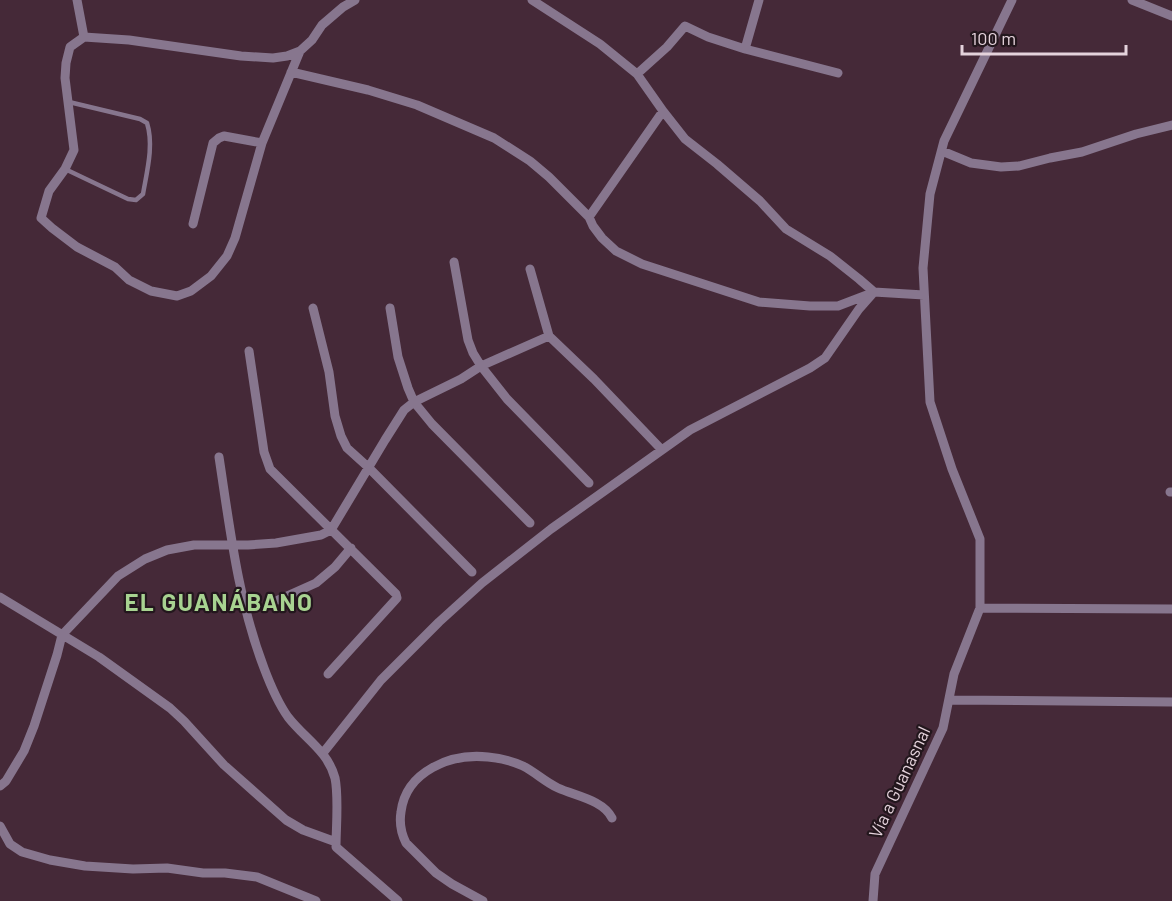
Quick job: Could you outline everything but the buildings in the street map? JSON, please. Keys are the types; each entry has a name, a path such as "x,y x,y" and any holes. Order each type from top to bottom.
{"street":[{"path":"77,0 84,37"},
{"path":"300,51 262,143 236,238 227,256 211,276 191,291 177,296 151,291 129,280 115,267 77,247 41,218 49,190 65,169 74,150 65,78 66,63 70,47 84,37 129,40 241,56 273,58 300,51 312,40 322,25 355,0"},
{"path":"532,0 600,44 637,74 685,139 760,201 786,229 830,256 874,292"},
{"path":"745,49 759,0"},
{"path":"1012,0 944,141 930,194 922,268 930,402 952,469 980,539 980,608 1172,609"},
{"path":"1132,0 1172,16"},
{"path":"637,74 685,26 708,37 745,49 838,74"},
{"path":"291,72 368,90 409,103 494,138 530,161 549,177 589,217 602,238 616,251 642,264 759,302 838,306 874,292 924,295"},
{"path":"589,217 663,111"},
{"path":"942,151 971,162 1001,167 1019,166 1082,152 1172,125"},
{"path":"193,224 213,143 224,136 262,143"},
{"path":"454,262 468,340 473,353 507,399 589,483"},
{"path":"530,269 549,336 661,449"},
{"path":"322,753 381,680 482,583 551,529 661,449 690,430 825,358 859,309 874,292"},
{"path":"313,308 328,372 335,416 346,448 368,467 472,572"},
{"path":"390,308 398,357 414,402 432,424 530,523"},
{"path":"0,786 6,781 24,751 62,635 118,576 144,559 167,550 194,545 276,543 321,535 331,530 404,410 414,402 461,379 481,366 549,336"},
{"path":"249,351 264,452 270,469 351,548 396,594 397,598 328,674"},
{"path":"219,458 232,545 245,609 265,670 282,708 322,753 335,779 336,847 398,901"},
{"path":"278,600 316,583 351,548"},
{"path":"0,597 99,657 170,708 224,765 286,820 303,830 336,842"},
{"name":"Vía a Guanasnal","path":"873,901 875,874 943,728 954,674 980,608"},
{"path":"949,700 1172,702"},
{"path":"483,901 436,873 403,837 400,820 405,796 425,771 442,763 462,758 481,756 498,758 525,767 557,788 601,806 610,813 612,818"},
{"path":"0,826 10,844 22,852 50,860 85,866 133,869 166,868 257,877 316,901"}],"lane":[{"path":"65,169 128,199 136,200 143,194 151,134 147,123 140,119 68,102"}],"district":[{"name":"EL GUANÁBANO","path":"219,601"}]}
